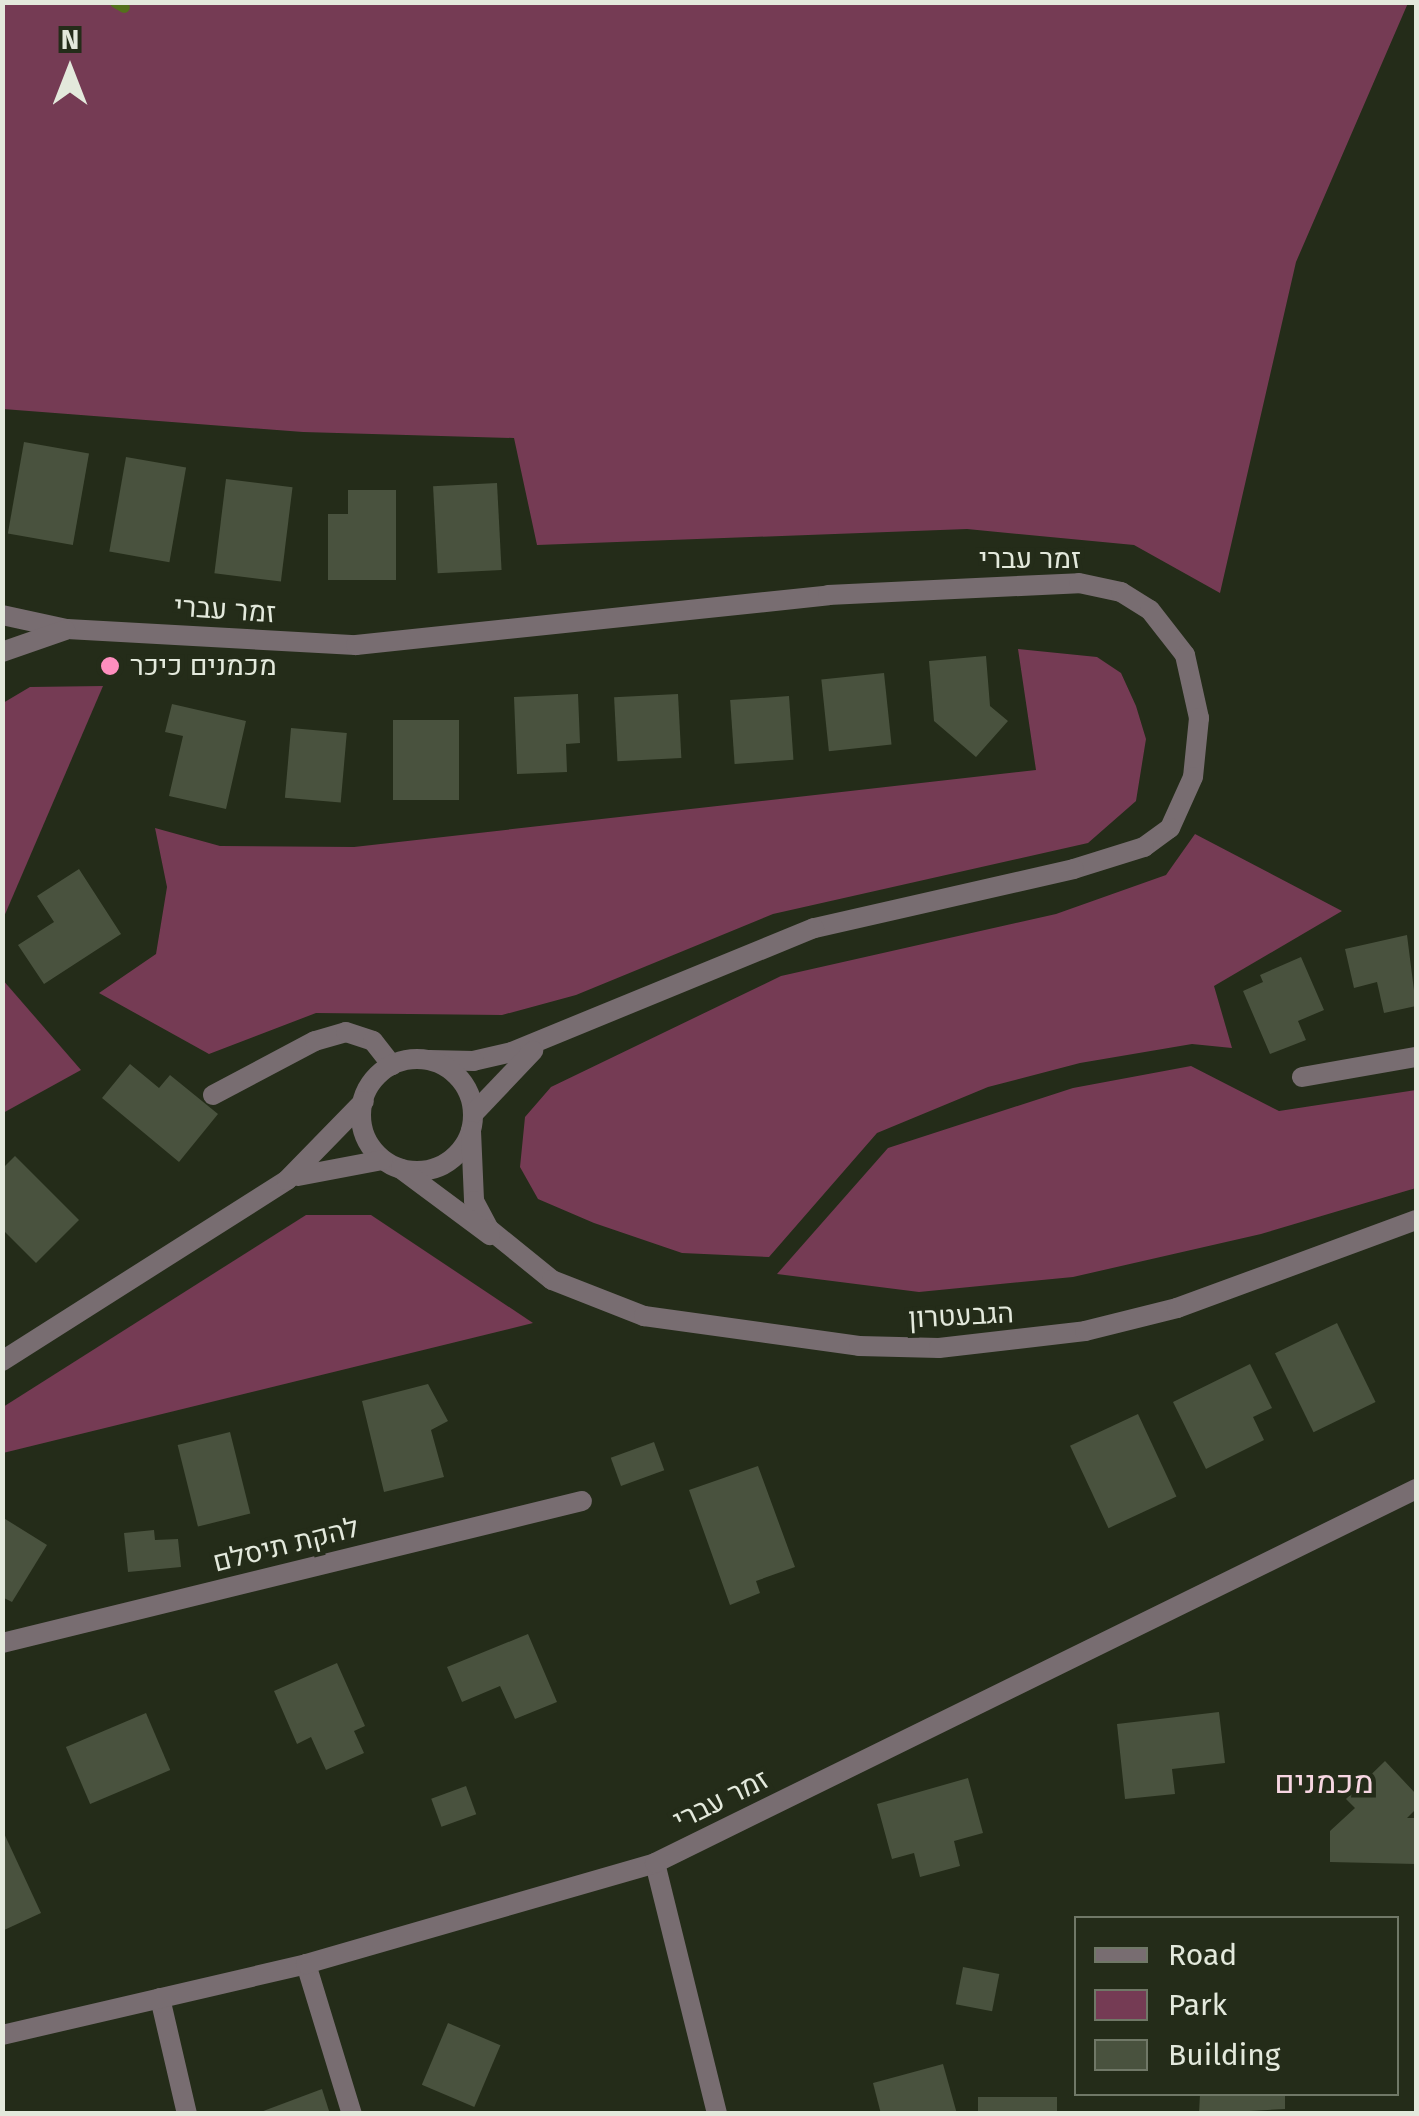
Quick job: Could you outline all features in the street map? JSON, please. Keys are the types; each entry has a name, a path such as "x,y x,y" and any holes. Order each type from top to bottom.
{"street":[{"name":"זמר עברי","path":"2,615 67,629 284,642 430,642 828,595 1079,583 1121,592 1150,610 1185,655 1199,718 1193,777 1170,828 1144,847 1074,869 814,928 546,1040 474,1061 429,1060"},
{"name":"זמר עברי","path":"2,652 67,629"},
{"path":"213,1096 314,1041 346,1032 373,1041 392,1065"},
{"name":"זמר עברי","path":"472,1122 546,1040"},
{"path":"1302,1077 1416,1057"},
{"path":"2,1361 287,1180 364,1101 376,1076 392,1065 429,1060 461,1080 472,1122 464,1148 434,1168 391,1164 322,1168 287,1180"},
{"path":"364,1101 363,1130 391,1164"},
{"name":"הגבעטרון","path":"472,1122 474,1201 508,1248"},
{"name":"הגבעטרון","path":"391,1164 552,1280 644,1316 779,1337 939,1348 1085,1331 1176,1308 1416,1220"},
{"name":"זמר עברי","path":"2,2035 306,1964 655,1864 1416,1488"},
{"name":"להקת תיסלם","path":"2,1643 582,1500"},
{"path":"655,1864 717,2114"},
{"path":"306,1964 352,2114"},
{"path":"160,1998 187,2114"}],"green space":[{"path":"2,3 1408,3 1296,262 1220,593 1134,545 967,529 537,545 514,438 303,432 3,409"},
{"path":"1018,649 1097,657 1121,673 1136,706 1146,739 1136,801 1088,843 773,914 576,995 502,1015 316,1013 209,1054 99,993 156,954 167,887 155,828 220,846 354,847 1036,770"},
{"path":"103,686 3,919 3,703 30,687"},
{"path":"1195,834 1342,911 1214,986 1232,1048 1192,1044 1080,1063 988,1087 877,1133 769,1257 682,1253 594,1223 538,1199 520,1167 525,1117 551,1087 781,976 1056,914 1166,875"},
{"path":"2,979 81,1070 3,1113 2,1113"},
{"path":"1191,1066 1279,1111 1416,1090 1416,1188 1261,1234 1073,1277 919,1292 777,1274 888,1148 1073,1088"},
{"path":"306,1215 371,1215 533,1323 3,1453 3,1407"}],"building":[{"path":"24,442 89,453 73,545 8,534"},
{"path":"126,457 186,468 169,562 109,552"},
{"path":"226,479 293,487 281,581 214,573"},
{"path":"497,483 502,570 438,573 433,486"},
{"path":"348,490 396,490 396,580 328,580 328,514 348,514"},
{"path":"986,656 990,706 1008,721 976,757 934,721 929,661"},
{"path":"884,673 892,745 829,751 821,680"},
{"path":"578,694 580,743 566,744 567,772 517,774 514,697"},
{"path":"678,694 681,758 617,761 614,697"},
{"path":"789,696 793,760 735,764 730,700"},
{"path":"172,704 246,721 226,809 169,796 183,736 165,732"},
{"path":"393,720 459,720 459,800 393,800"},
{"path":"291,728 347,733 341,803 285,798"},
{"path":"79,869 121,934 44,984 18,945 54,922 37,896"},
{"path":"1407,935 1416,1006 1384,1013 1377,982 1354,988 1345,949"},
{"path":"1301,957 1324,1010 1298,1021 1306,1040 1270,1054 1243,991 1263,982 1260,975"},
{"path":"130,1064 159,1088 170,1075 218,1114 179,1162 102,1098"},
{"path":"15,1156 79,1220 36,1263 2,1229 2,1169"},
{"path":"1337,1323 1376,1402 1314,1432 1275,1353"},
{"path":"1250,1364 1272,1408 1253,1417 1264,1440 1206,1469 1173,1402"},
{"path":"428,1384 448,1421 431,1430 444,1477 384,1492 362,1401"},
{"path":"1138,1414 1176,1496 1108,1528 1070,1446"},
{"path":"230,1432 250,1514 198,1527 178,1445"},
{"path":"654,1442 664,1470 621,1486 611,1458"},
{"path":"758,1466 795,1567 756,1581 760,1593 730,1605 689,1490"},
{"path":"2,1517 47,1545 12,1602 2,1597"},
{"path":"154,1530 155,1540 178,1539 181,1567 128,1572 124,1533"},
{"path":"528,1634 557,1702 515,1719 500,1686 462,1702 447,1667"},
{"path":"337,1663 365,1726 354,1731 364,1753 326,1770 311,1737 297,1744 274,1691"},
{"path":"1219,1712 1225,1763 1172,1769 1175,1794 1125,1799 1117,1724"},
{"path":"146,1713 170,1770 90,1804 66,1747"},
{"path":"1385,1761 1416,1794 1416,1809 1407,1818 1416,1818 1416,1864 1330,1862 1330,1831 1355,1808 1346,1799"},
{"path":"968,1778 983,1833 954,1841 960,1866 920,1877 914,1853 892,1859 877,1804"},
{"path":"466,1786 476,1814 441,1827 431,1799"},
{"path":"2,1829 41,1913 2,1931"},
{"path":"963,1967 999,1974 992,2011 956,2004"},
{"path":"448,2023 500,2045 474,2107 422,2085"},
{"path":"943,2064 957,2114 881,2114 873,2083"},
{"path":"322,2089 330,2114 258,2114 258,2113"},
{"path":"1200,2096 1285,2096 1285,2109 1199,2114"},
{"path":"978,2097 1057,2097 1057,2114 978,2114"}],"waterway":[{"path":"115,2 124,7"}],"place":[{"name":"מכמנים כיכר","path":"110,666"}],"district":[{"name":"מכמנים","path":"1324,1782"}]}
